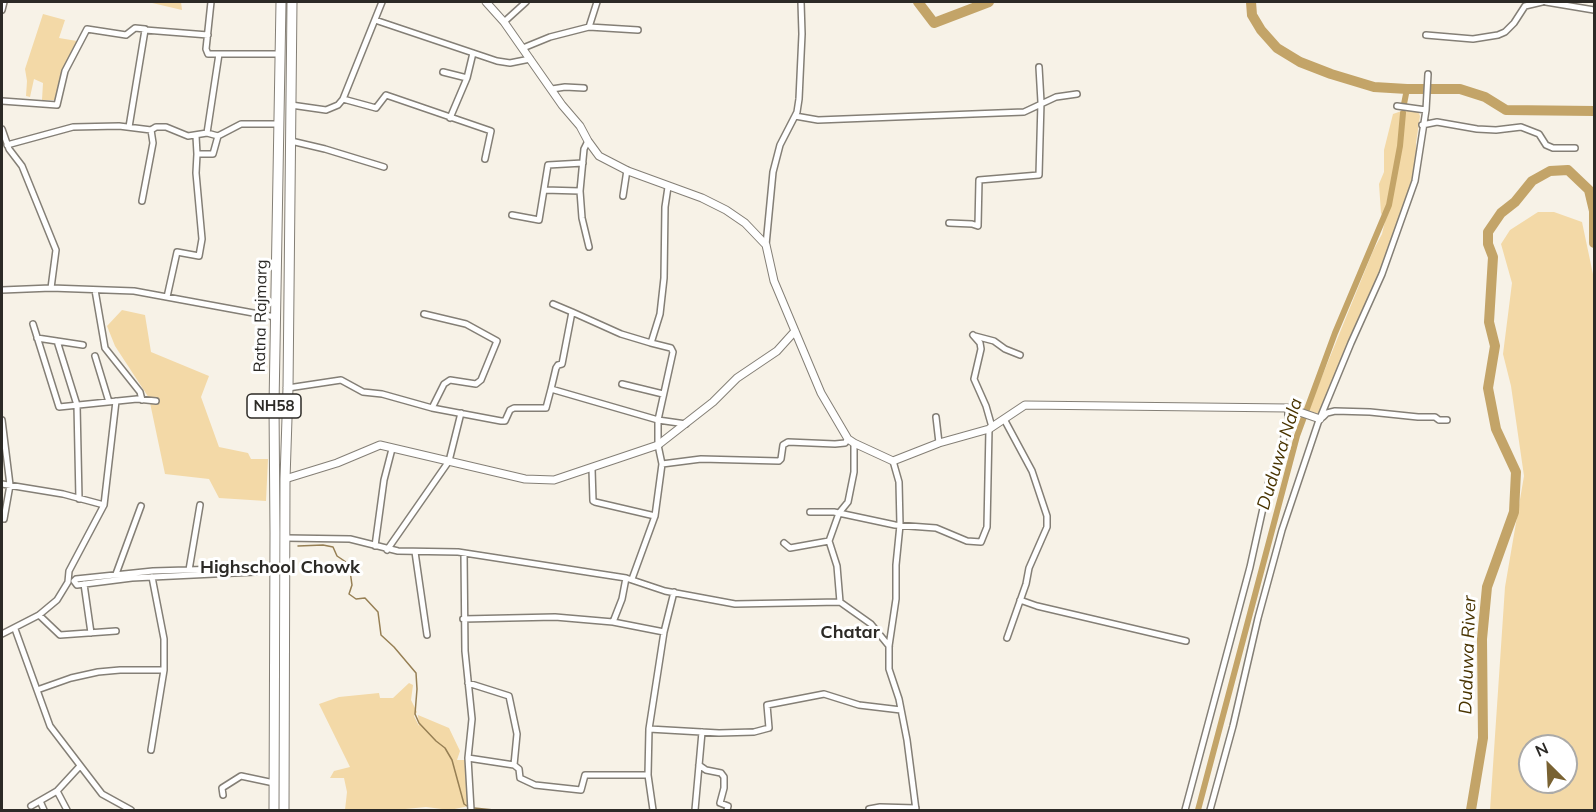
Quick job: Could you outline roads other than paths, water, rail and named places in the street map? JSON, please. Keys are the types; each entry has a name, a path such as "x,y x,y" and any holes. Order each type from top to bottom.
{"highway":[{"name":"Ratna Rajmarg","path":"274,810 275,316 281,2"},
{"name":"Ratna Rajmarg","path":"284,810 285,479 292,2"}],"street":[{"path":"2,10 4,2"},
{"path":"211,2 207,54 279,54"},
{"path":"291,105 326,110 338,105 343,99 382,2"},
{"path":"486,2 504,22 600,156 627,170 702,198 726,210 745,223 766,245"},
{"path":"504,22 526,2"},
{"path":"589,27 597,2"},
{"path":"801,2 799,99 795,116 780,145 773,171 766,245 774,281 821,393 851,441 854,472 848,502 839,513 829,541 837,566 840,602"},
{"path":"1426,35 1473,39 1498,35 1510,27 1525,6 1531,3 1544,2 1594,10"},
{"path":"375,20 510,63 530,59"},
{"path":"523,48 550,36 589,27 638,30"},
{"path":"2,101 57,105 65,71 87,29 126,35 135,28 208,35"},
{"path":"129,127 145,29"},
{"path":"450,118 467,78 473,53"},
{"path":"207,133 219,54"},
{"path":"949,223 978,226 979,180 1039,175 1041,104 1039,67"},
{"path":"443,72 467,78"},
{"path":"1210,810 1282,530 1320,419 1382,274 1415,181 1426,110 1428,74"},
{"path":"552,89 584,88"},
{"path":"795,116 818,120 1024,112 1056,97 1077,94"},
{"path":"343,99 376,108 386,95 491,131 485,159"},
{"path":"1397,106 1426,110"},
{"path":"1422,126 1437,122 1477,129 1496,130 1521,127 1539,134 1546,145 1553,148 1575,148"},
{"path":"8,145 73,127 129,127 151,130 156,127 166,127 188,136 207,133 218,136 241,124 278,124"},
{"path":"2,129 8,145 22,165 56,250 51,288"},
{"path":"142,201 153,143 151,130"},
{"path":"167,297 177,252 199,256 202,239 196,173 196,136"},
{"path":"197,154 213,154 218,136"},
{"path":"291,141 384,167"},
{"path":"588,141 584,149 580,191 582,218 589,248"},
{"path":"512,215 539,220 548,165 583,163"},
{"path":"623,196 627,170"},
{"path":"651,343 660,314 664,278 665,207 668,187"},
{"path":"544,190 580,191"},
{"path":"2,290 51,288 134,291 275,316"},
{"path":"95,290 105,348 140,392 142,400"},
{"path":"553,304 621,334 670,348 674,352 658,420 658,445 662,464 655,516 613,622"},
{"path":"288,388 341,380 363,392 382,394 432,408 505,421 510,410 514,408 546,408 556,368 562,364 572,312"},
{"path":"424,314 466,324 497,341 481,380 476,384 450,380 444,384 432,408"},
{"path":"33,324 59,407 142,400 156,401"},
{"path":"285,479 337,463 380,445 525,479 554,480 592,469 658,445 713,402 737,378 777,351 795,331"},
{"path":"810,512 839,513 900,525 936,528 967,541 981,542 987,527 991,428 986,406 974,380 981,349 980,343 973,335 994,341 1005,349 1020,355"},
{"path":"37,338 83,345"},
{"path":"57,341 76,405 79,498"},
{"path":"74,582 69,570 104,505 113,402 95,356"},
{"path":"622,384 663,394"},
{"path":"551,389 658,420 686,424"},
{"path":"662,464 701,459 779,461 783,445 788,442 835,444 851,441 893,461 939,443 991,428 1025,405 1288,408 1320,419"},
{"path":"1185,810 1250,567 1269,481 1279,457 1288,420 1288,408"},
{"path":"1320,419 1327,413 1335,411 1392,413 1447,420"},
{"path":"387,550 449,461 461,413"},
{"path":"936,417 939,443"},
{"path":"1004,419 1032,471 1047,516 1047,527 1029,568 1026,584 1007,638"},
{"path":"2,420 10,485 4,519"},
{"path":"375,546 384,480 392,449"},
{"path":"869,809 880,807 916,809 901,710 889,669 900,525 899,482 893,461"},
{"path":"592,469 593,501 655,516"},
{"path":"2,484 79,498 104,505"},
{"path":"194,571 200,505"},
{"path":"116,574 141,506"},
{"path":"286,538 350,539 387,550 464,554 629,579 674,592 735,604 840,602 871,624 889,646"},
{"path":"784,543 790,548 829,541"},
{"path":"415,552 428,635"},
{"path":"464,554 464,618 472,719 468,758 471,810"},
{"path":"74,582 84,584 132,575 194,571 274,570"},
{"path":"2,634 39,615 74,582 116,574 152,577 194,571"},
{"path":"152,577 164,639 164,670 152,750"},
{"path":"84,584 91,633"},
{"path":"653,810 648,775 650,729 664,632 674,592"},
{"path":"1020,600 1186,641"},
{"path":"39,615 60,635 116,631"},
{"path":"464,618 555,617 613,622 664,632"},
{"path":"15,628 50,726 102,794 131,810"},
{"path":"37,690 71,678 98,672 164,670"},
{"path":"468,683 509,696 517,734 514,765"},
{"path":"650,729 754,732 769,728 767,705 824,694 859,705 901,710"},
{"path":"695,810 702,732"},
{"path":"468,758 514,765 519,769 520,778 535,785 581,790 585,775 648,775"},
{"path":"699,765 706,770 721,773 724,777 720,803 728,806 727,810"},
{"path":"31,806 57,791 80,766"},
{"path":"223,795 222,788 242,776 274,783"},
{"path":"57,791 67,810"},
{"path":"40,801 44,810"}],"waterway":[{"name":"Duduwa River","path":"918,2 934,23 989,2"},
{"name":"Duduwa Nala","path":"1251,2 1252,15 1261,30 1277,48 1300,62 1331,74 1374,87 1460,89 1485,97 1506,110 1594,111"},
{"name":"Duduwa Nala","path":"1404,104 1407,89"},
{"name":"Duduwa Nala","path":"1198,810 1297,436 1335,333 1389,205 1400,146 1403,113"},
{"name":"Duduwa River","path":"1471,810 1483,738 1482,639 1487,587 1514,512 1516,472 1496,429 1488,388 1495,346 1489,322 1493,257 1488,244 1488,232 1501,213 1515,202 1532,181 1550,171 1568,170 1589,190 1594,211 1594,243"},
{"path":"298,546 333,547 337,556 346,562 352,585 349,594 356,599 365,598 378,612 381,635 416,673 415,714 419,723 445,748 452,760 464,804 470,808"},
{"path":"474,808 494,810"}],"district":[{"name":"Highschool Chowk","path":"280,568"},
{"name":"Chatar","path":"850,633"}]}
